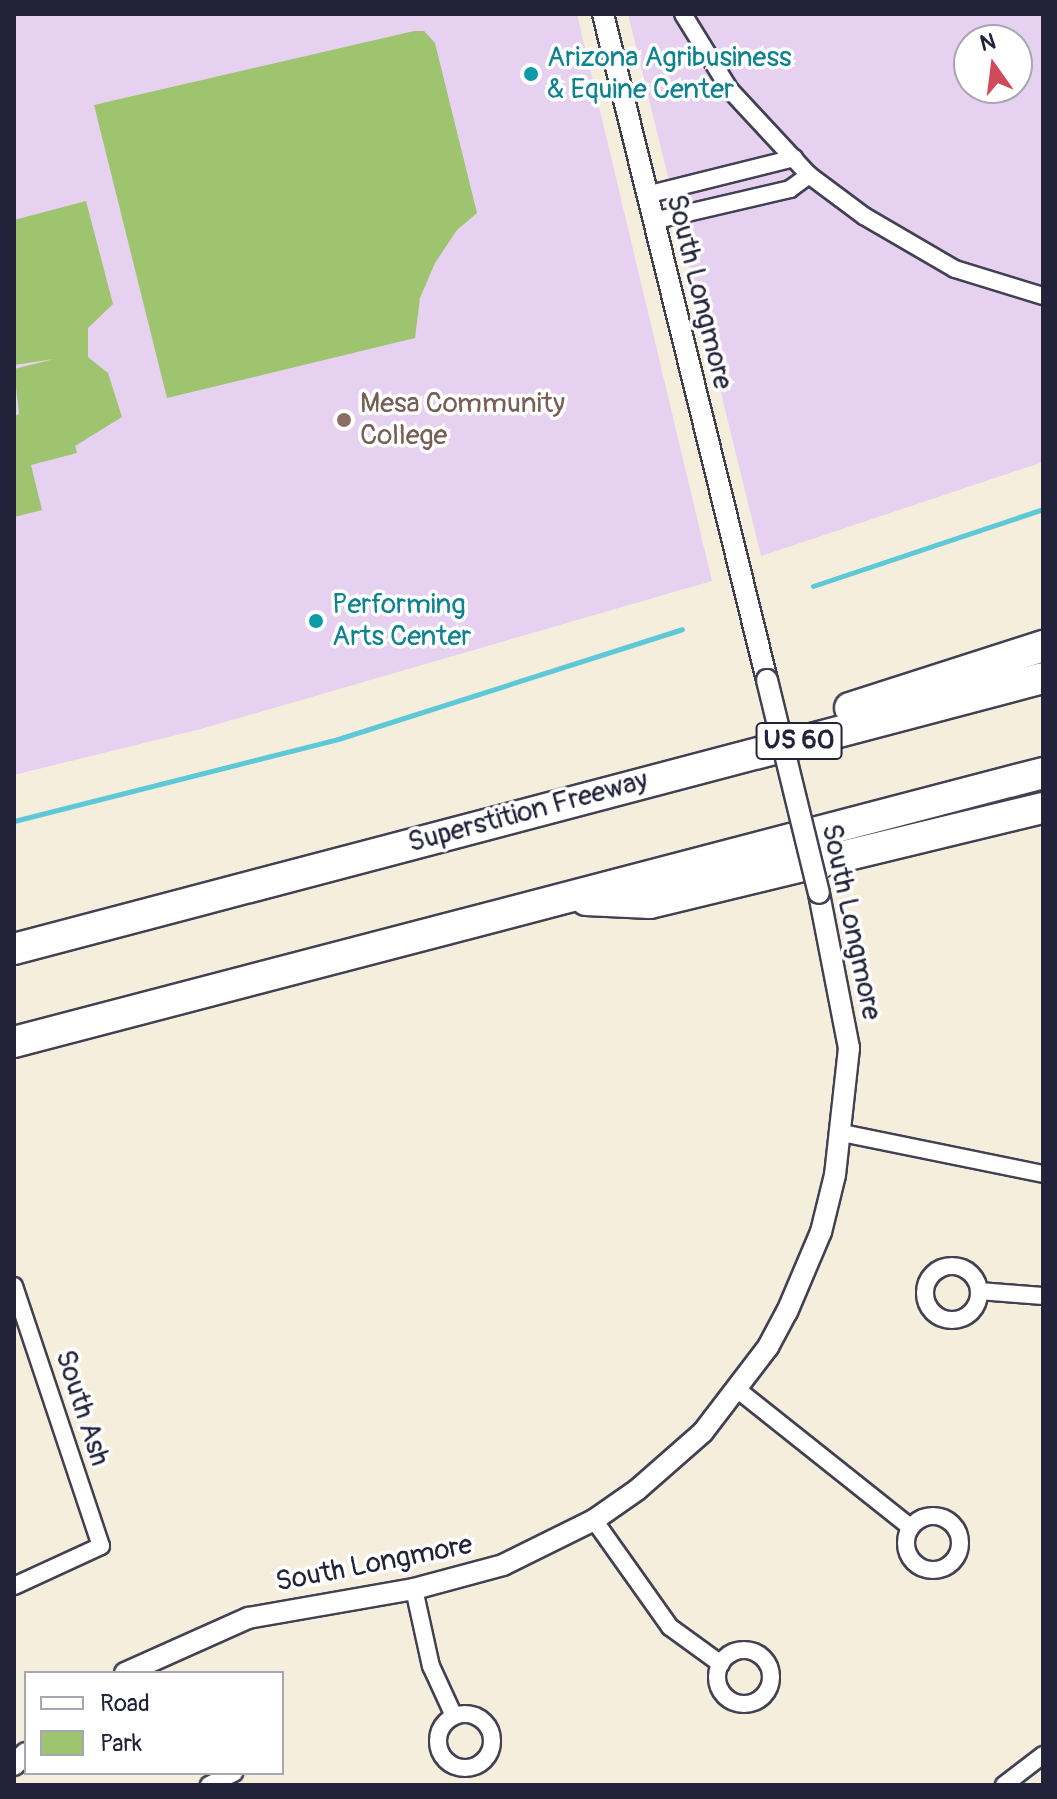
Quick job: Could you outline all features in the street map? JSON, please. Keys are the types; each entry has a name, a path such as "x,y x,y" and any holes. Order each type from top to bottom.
{"highway":[{"path":"555,803 1043,646"},
{"name":"Superstition Freeway","path":"14,947 78,933 555,803 1043,678"},
{"path":"14,1043 556,898 1043,773"},
{"path":"556,898 650,903 1043,808"}],"street":[{"name":"South Longmore","path":"138,1670 248,1618 414,1589 503,1565 594,1520 674,1460 738,1390 768,1347 799,1288 826,1216 842,1133 849,1048 819,893 603,14"},
{"path":"683,14 730,90 809,175 864,216 955,269 1043,296"},
{"path":"646,195 794,158"},
{"path":"653,221 790,189 809,175"},
{"path":"842,1133 1043,1174"},
{"name":"South Ash","path":"14,1286 101,1546 14,1586"},
{"path":"979,1291 1043,1296"},
{"path":"738,1390 910,1527"},
{"path":"594,1520 670,1627 721,1664"},
{"path":"414,1589 431,1666 454,1716"},
{"path":"1004,1785 1043,1755"},
{"path":"208,1785 230,1775"}],"shaded area":[{"name":"Mesa Community College","path":"14,14 577,14 712,581 201,729 14,775"},
{"path":"628,14 1043,14 1043,462 761,556"}],"green space":[{"path":"424,31 435,43 477,213 457,230 435,263 420,298 415,338 167,398 94,105"},
{"path":"86,201 113,304 88,328 88,357 108,373 122,417 75,446 77,453 31,465 42,510 14,517 14,416 19,414 14,369 54,359 14,365 14,220"}],"waterway":[{"path":"813,586 1043,509"},
{"path":"14,821 338,739 682,629"}],"place":[{"name":"Arizona Agribusiness & Equine Center","path":"531,74"},
{"name":"Mesa Community College","path":"344,420"},
{"name":"Performing Arts Center","path":"316,621"}]}
